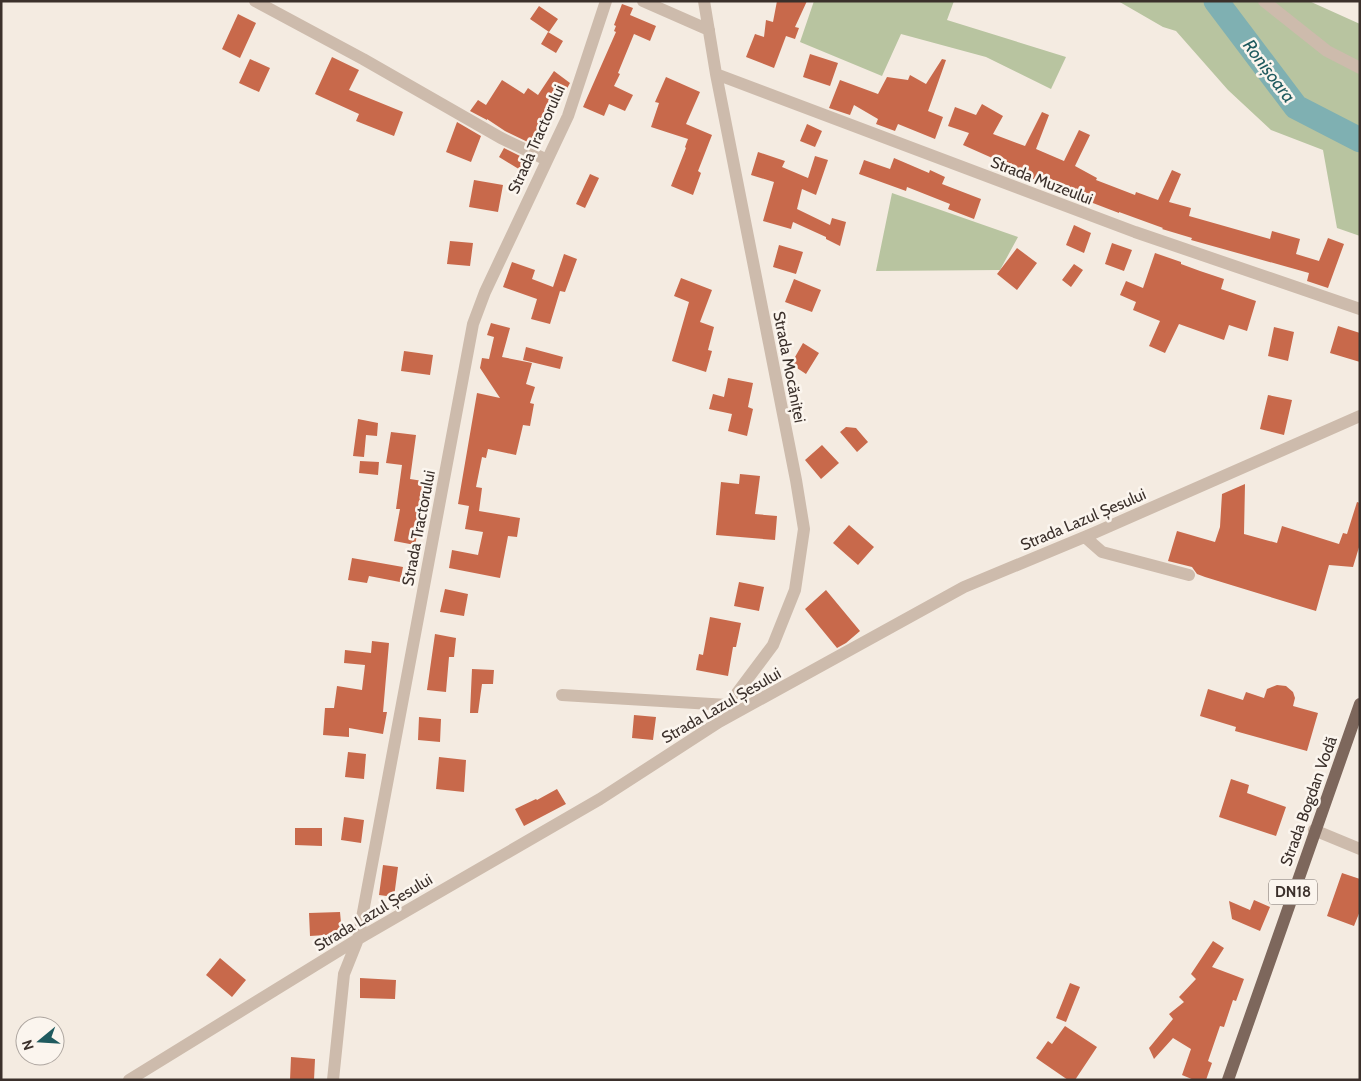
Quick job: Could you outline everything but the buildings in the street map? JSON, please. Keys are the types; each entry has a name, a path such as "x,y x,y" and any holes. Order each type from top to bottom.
{"main road":[{"name":"Strada Bogdan Vodă","path":"1228,1080 1314,830 1360,704"}],"street":[{"path":"255,1 363,59 501,138 547,160"},
{"name":"Strada Tractorului","path":"332,1080 344,974 358,939 473,324 485,292 568,116 606,1"},
{"path":"643,1 709,30"},
{"name":"Strada Mocăniței","path":"704,1 716,74 804,529 796,590 773,645 728,706 719,722"},
{"path":"1264,1 1327,52 1360,68"},
{"name":"Strada Muzeului","path":"716,74 1135,232 1360,309"},
{"name":"Strada Lazul Șesului","path":"129,1080 358,939 600,799 719,722 964,587 1084,537 1360,416"},
{"path":"1084,537 1102,552 1189,575"},
{"path":"562,695 728,706"},
{"path":"1314,830 1360,849"}],"green space":[{"path":"814,1 954,1 947,20 1066,57 1051,89 986,57 901,34 882,76 800,42"},
{"path":"1118,1 1309,1 1360,24 1360,236 1337,228 1323,150 1271,130 1228,90 1176,31 1163,27"},
{"path":"892,193 1018,237 1000,270 876,271"}],"waterway":[{"name":"Ronișoara","path":"1216,1 1296,107 1360,140"}]}
